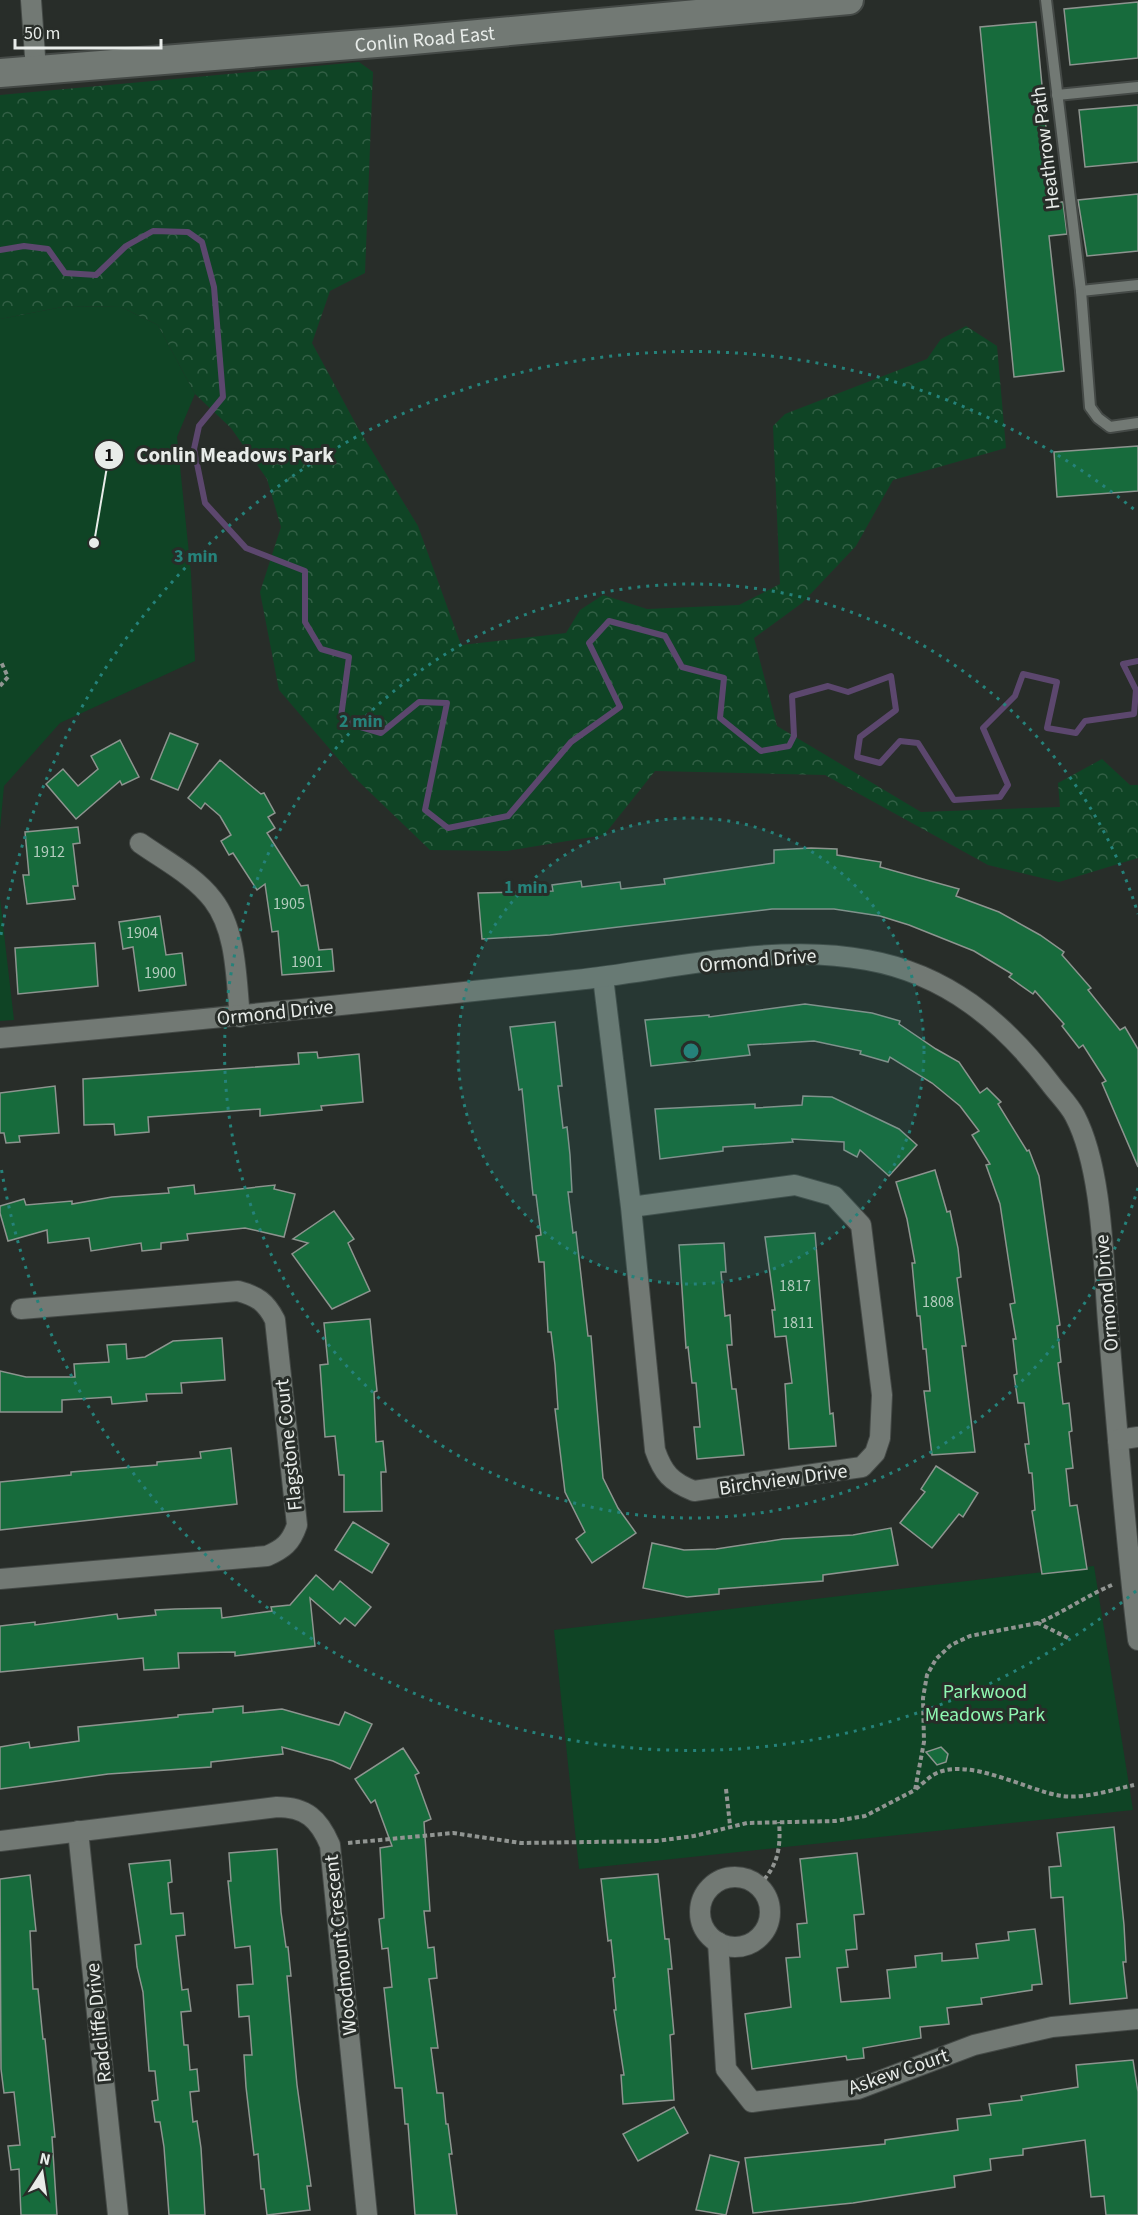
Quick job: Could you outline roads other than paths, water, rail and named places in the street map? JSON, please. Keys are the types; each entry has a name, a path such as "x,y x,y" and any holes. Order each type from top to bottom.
{"street":[{"path":"31,0 36,70"},
{"name":"Conlin Road East","path":"0,73 402,41 849,0"},
{"path":"140,843 198,884 223,915 235,965 240,1017"},
{"name":"Ormond Drive","path":"0,1038 240,1017 603,977 777,955 830,955 903,968 967,999 1008,1032 1075,1116 1090,1160 1100,1223 1138,1640"},
{"name":"Birchview Drive","path":"603,977 631,1207 655,1450 662,1471 676,1484 694,1491 862,1467 875,1453 880,1438 882,1395 861,1225 834,1196 795,1185 631,1207"},
{"name":"Flagstone Court","path":"0,1579 267,1556 283,1549 293,1539 297,1526 275,1320 267,1305 254,1295 238,1291 21,1309"},
{"path":"1118,1440 1138,1437"},
{"name":"Woodmount Crescent","path":"0,1841 278,1806 294,1807 310,1814 321,1825 330,1845 367,2215"},
{"name":"Radcliffe Drive","path":"78,1831 118,2215"},
{"name":"Askew Court","path":"717,1942 740,1947 760,1937 767,1928 770,1905 759,1885 737,1876 726,1878 706,1891 700,1914 709,1935 717,1942 726,2069 752,2102 858,2089 974,2045 1052,2027 1138,2019"}],"lane":[{"name":"Heathrow Path","path":"1046,0 1081,291 1090,407 1098,418 1110,427 1138,423"},
{"path":"1057,95 1138,87"},
{"path":"1081,291 1138,285"}],"waterway":[{"path":"0,250 24,246 48,249 65,273 96,275 126,246 153,231 188,232 202,242 214,287 223,397 199,426 194,449 205,503 246,548 305,571 305,622 321,649 349,657 341,717 347,723 381,733 419,702 447,703 425,810 448,828 508,816 571,742 620,707 589,643 609,621 665,636 682,667 724,678 720,718 761,751 789,746 794,736 792,696 828,686 848,692 891,676 896,710 860,737 857,757 880,763 900,741 918,743 954,800 1000,797 1008,785 983,728 1015,696 1023,674 1057,682 1047,728 1076,733 1085,721 1134,714 1136,690 1123,664 1138,661"}],"place":[{"name":"Conlin Meadows Park","path":"94,543"}],"park label":[{"name":"Parkwood Meadows Park","path":"985,1702"}]}
